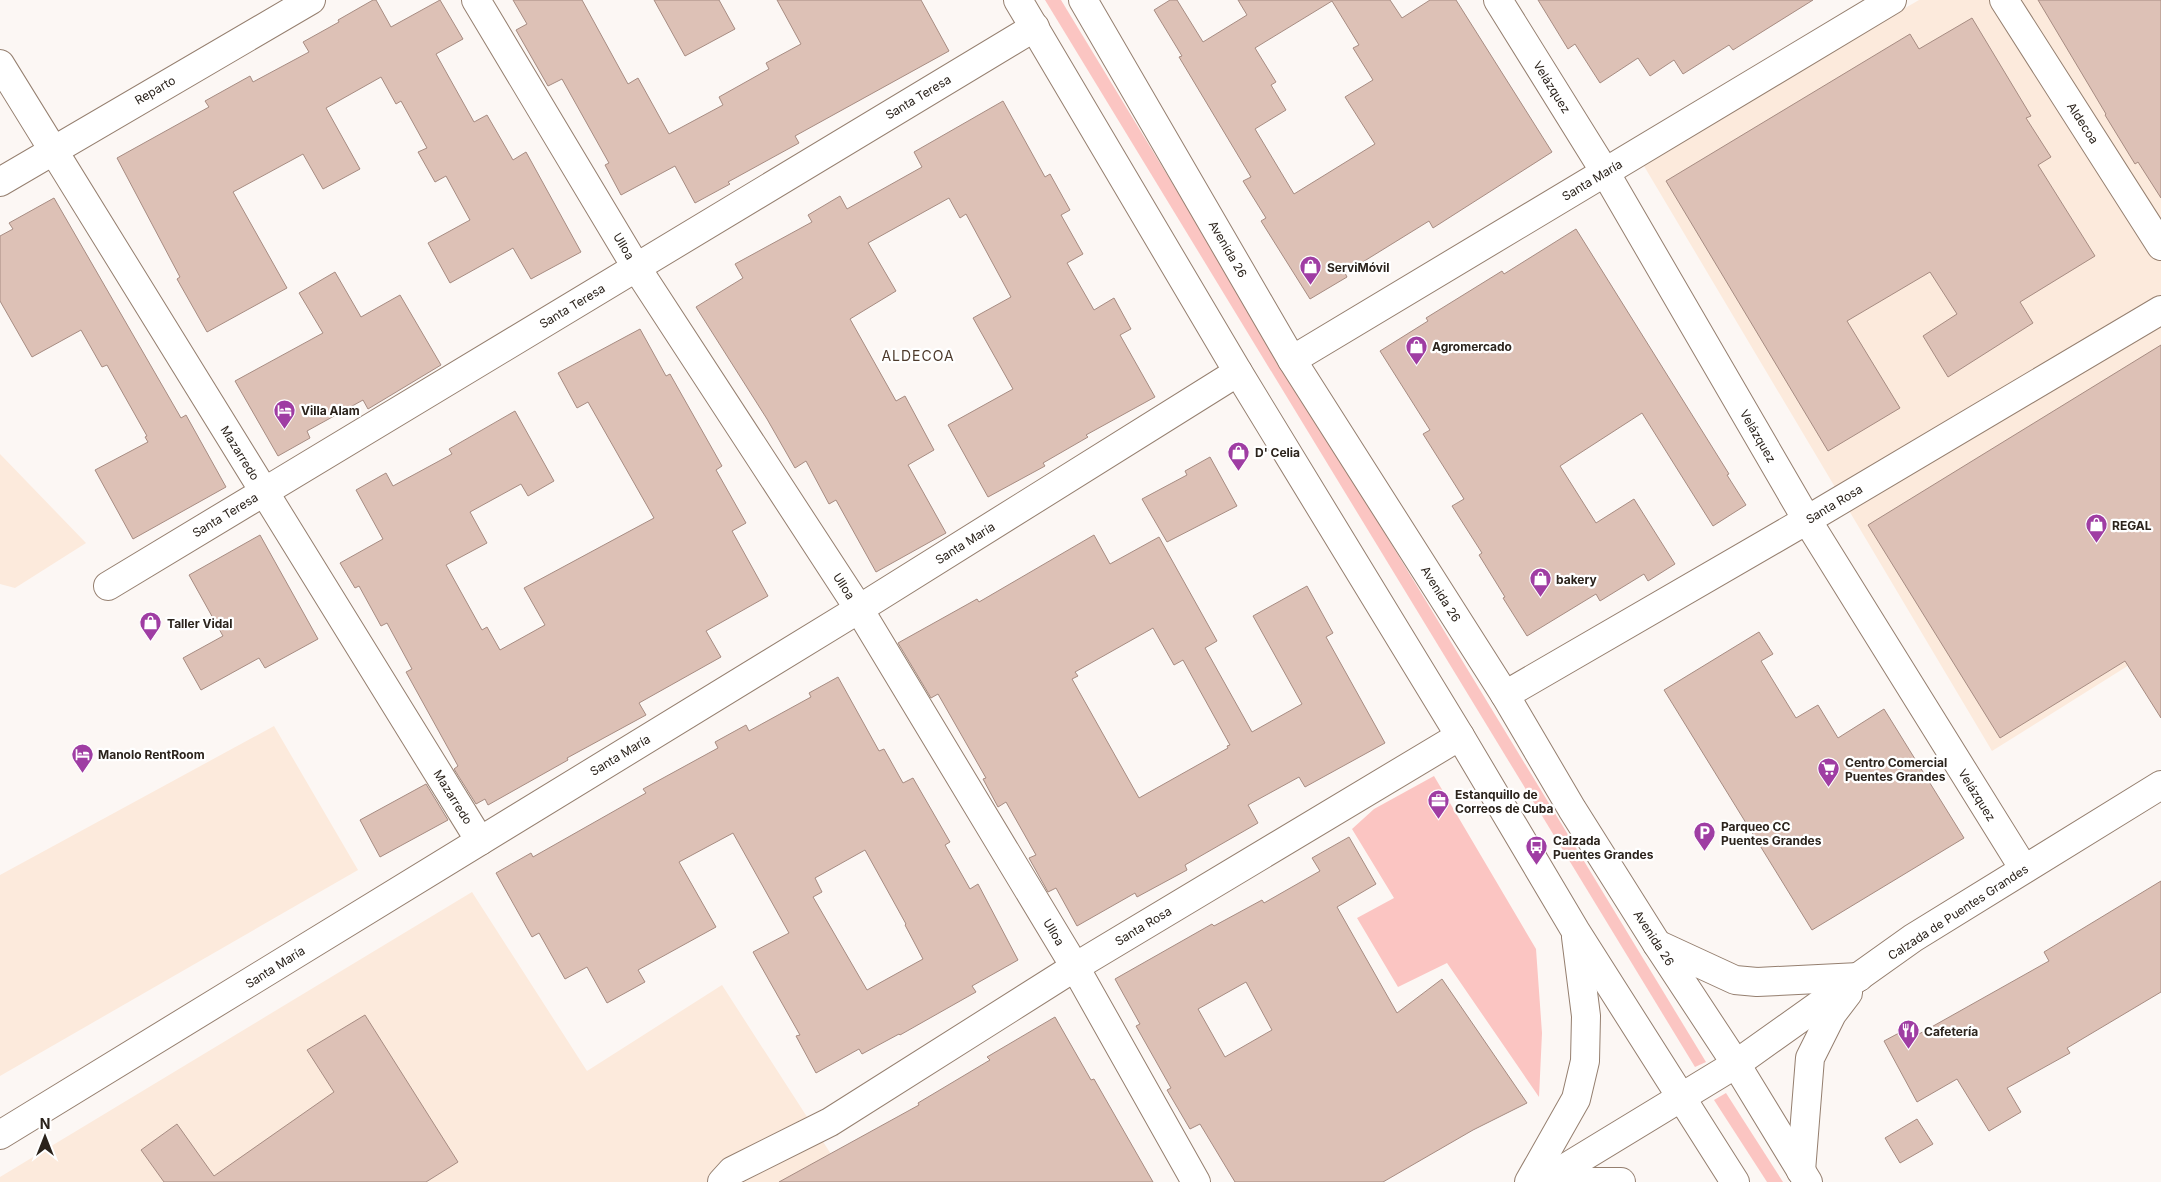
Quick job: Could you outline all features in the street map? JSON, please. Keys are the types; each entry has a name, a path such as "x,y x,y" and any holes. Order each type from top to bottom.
{"street":[{"name":"Reparto","path":"0,182 311,0"},
{"name":"Ulloa","path":"476,0 636,267 859,609 1075,967 1196,1182"},
{"path":"1018,0 1238,372 1460,736 1575,930 1736,1182"},
{"name":"Avenida 26","path":"1083,0 1292,360 1505,695 1572,809 1657,944 1736,1064 1805,1176"},
{"name":"Velázquez","path":"1498,0 1605,172 1807,520 2024,870"},
{"name":"Santa María","path":"1292,360 1892,0"},
{"name":"Aldecoa","path":"2004,0 2161,246"},
{"name":"Santa Teresa","path":"108,586 1035,27"},
{"name":"Mazarredo","path":"0,64 480,841"},
{"name":"Santa Rosa","path":"1505,695 1807,520 2161,310"},
{"name":"Santa María","path":"0,1135 859,609 1238,372"},
{"name":"Santa Rosa","path":"722,1182 732,1171 830,1122 1075,967 1460,736"},
{"name":"Calzada de Puentes Grandes","path":"1542,1182 1736,1064 1913,938 2161,785"},
{"path":"1529,1182 1576,1099 1585,1061 1586,1016 1575,930"},
{"path":"1657,944 1735,980 1757,982 1859,978"},
{"path":"1805,1176 1810,1058 1832,1014 1859,978"},
{"path":"1565,1182 1621,1182"}],"shaded area":[{"path":"1045,0 1061,0 1706,1062 1695,1067"},
{"path":"1919,0 2161,0 2161,645 1992,751 1641,161"},
{"path":"0,454 86,543 15,588 0,584"},
{"path":"274,726 358,870 0,1076 0,875"},
{"path":"1434,776 1536,949 1542,1033 1539,1097 1447,963 1398,987 1357,918 1394,898 1352,829 1374,809"},
{"path":"472,892 587,1071 722,985 849,1182 0,1182 0,1177"},
{"path":"1726,1093 1783,1182 1767,1182 1714,1100"}],"building":[{"path":"376,0 391,27 440,0 463,39 436,54 474,122 487,115 513,160 526,152 581,252 531,279 513,248 450,283 428,243 470,220 446,176 435,182 418,152 427,148 401,101 396,104 381,77 326,108 360,169 323,189 303,154 233,192 287,288 207,332 177,279 180,277 117,158 209,107 205,101 250,76 253,82 309,52 303,42"},
{"path":"513,0 582,0 628,84 638,78 669,134 723,105 719,97 769,69 766,63 801,44 777,0 921,0 949,51 795,136 799,143 728,182 730,184 695,203 675,166 621,195 605,165 609,163 562,79 548,86 516,30 527,24"},
{"path":"654,0 719,0 735,29 685,56"},
{"path":"1170,0 1177,0 1203,42 1247,15 1238,0 1390,0 1402,18 1430,0 1456,0 1552,152 1433,228 1429,221 1345,273 1347,277 1310,299 1261,221 1266,218 1243,181 1251,177 1179,57 1182,56 1154,10","holes":["1332,1 1359,45 1353,48 1373,80 1345,97 1375,144 1294,194 1255,129 1286,110 1271,85 1276,82 1255,48"]},
{"path":"1538,0 1813,0 1733,50 1729,45 1683,74 1674,60 1650,76 1638,58 1600,83 1575,44 1568,49"},
{"path":"2038,0 2161,0 2161,198 2138,162 2135,164"},
{"path":"1972,18 2031,116 2026,118 2051,157 2038,165 2095,256 2020,302 2033,323 1948,377 1923,336 1957,314 1930,272 1847,321 1900,408 1828,451 1666,181 1910,34 1919,49"},
{"path":"1003,101 1045,177 1050,174 1070,210 1061,215 1083,254 1067,263 1094,310 1114,298 1131,329 1120,335 1155,397 1086,435 1088,437 1043,463 1045,466 988,497 948,425 1013,389 973,318 1011,297 966,214 960,218 949,198 868,243 896,291 850,319 896,401 905,396 934,450 908,465 946,533 876,572 836,500 829,504 806,461 795,468 767,419 696,307 743,278 735,264 812,222 808,215 840,196 847,209 922,167 914,152"},
{"path":"54,198 181,418 186,415 226,487 133,539 95,470 148,442 145,437 147,436 107,365 102,367 81,330 32,357 0,301 0,236 13,229 9,223"},
{"path":"1576,229 1729,474 1727,475 1746,505 1713,526 1642,413 1560,466 1596,523 1634,499 1675,564 1648,581 1644,574 1600,601 1596,594 1527,636 1479,555 1482,553 1452,506 1464,499 1423,434 1430,430 1380,351 1428,321 1426,318 1502,271 1504,274"},
{"path":"335,272 361,317 400,295 441,365 368,409 363,400 307,431 310,438 278,456 235,381 323,333 299,293"},
{"path":"640,329 666,376 670,374 722,466 716,470 746,523 732,531 768,596 706,631 721,657 639,703 646,715 567,758 568,760 488,805 485,799 476,804 454,769 458,766 406,672 412,669 387,623 381,626 359,586 355,588 340,563 383,539 356,490 386,473 393,486 452,454 449,449 515,411 554,481 528,496 521,484 470,512 487,543 446,565 482,630 487,627 500,650 545,625 524,588 654,518 588,402 577,408 558,373"},
{"path":"2161,345 2161,718 2125,661 2000,738 1868,525"},
{"path":"1210,457 1237,506 1167,542 1142,499 1187,475 1185,471"},
{"path":"260,535 318,639 265,668 259,658 201,690 183,658 223,636 189,575"},
{"path":"1094,535 1110,564 1159,537 1217,641 1205,648 1252,732 1302,704 1253,616 1307,586 1333,633 1326,637 1385,743 1305,787 1299,777 1248,805 1258,823 1185,865 1187,870 1137,897 1135,893 1077,926 1056,888 1048,892 1029,858 1036,855 1006,802 998,807 983,779 986,778 938,694 931,698 898,643 977,599 979,602","holes":["1153,628 1174,665 1183,660 1230,745 1227,746 1228,748 1139,798 1072,679 1078,676 1075,672"]},
{"name":"Centro Comercial Puentes Grandes","path":"1759,632 1773,654 1761,661 1796,718 1818,705 1838,738 1884,709 1964,838 1812,930 1664,690"},
{"path":"838,677 879,751 884,749 903,783 913,778 950,842 945,845 970,889 978,884 1018,960 972,986 976,992 900,1035 862,1054 859,1049 816,1073 796,1036 800,1035 753,952 789,933 733,833 679,862 716,927 638,970 645,982 607,1003 587,967 565,979 539,933 532,937 496,873 531,853 533,857 646,793 643,789 718,748 715,742 746,725 749,731 811,697 809,693","holes":["865,850 923,959 867,990 813,897 822,892 815,878"]},
{"path":"426,784 448,820 380,857 360,820"},
{"path":"1349,837 1376,884 1337,907 1397,1013 1442,979 1527,1103 1473,1130 1383,1182 1235,1182 1200,1124 1190,1129 1167,1090 1171,1088 1136,1026 1140,1024 1115,979 1212,924 1214,926 1262,900 1264,903 1320,871 1312,858","holes":["1246,982 1272,1030 1225,1057 1198,1009"]},
{"path":"2161,881 2161,992 2067,1048 2070,1053 2007,1088 2021,1112 1989,1131 1957,1079 1917,1102 1884,1041 1914,1025 1919,1034 2049,961 2044,952"},
{"path":"365,1015 458,1162 426,1182 164,1182 141,1150 177,1124 214,1176 334,1092 307,1050"},
{"path":"1055,1017 1091,1080 1094,1079 1153,1182 779,1182 919,1105 918,1103 990,1060 987,1057"},
{"path":"1917,1119 1933,1144 1900,1163 1885,1138"}],"place":[{"name":"ServiMóvil","path":"1311,286"},
{"name":"Agromercado","path":"1416,365"},
{"name":"Villa Alam","path":"285,429"},
{"name":"D' Celia","path":"1239,471"},
{"name":"REGAL","path":"2096,544"},
{"name":"bakery","path":"1540,598"},
{"name":"Taller Vidal","path":"151,642"},
{"name":"Manolo RentRoom","path":"82,773"},
{"name":"Centro Comercial Puentes Grandes","path":"1829,788"},
{"name":"Estanquillo de Correos de Cuba","path":"1439,820"},
{"name":"Parqueo CC Puentes Grandes","path":"1705,852"},
{"name":"Calzada Puentes Grandes","path":"1537,866"},
{"name":"Cafetería","path":"1908,1050"}],"district":[{"name":"ALDECOA","path":"918,355"}]}
